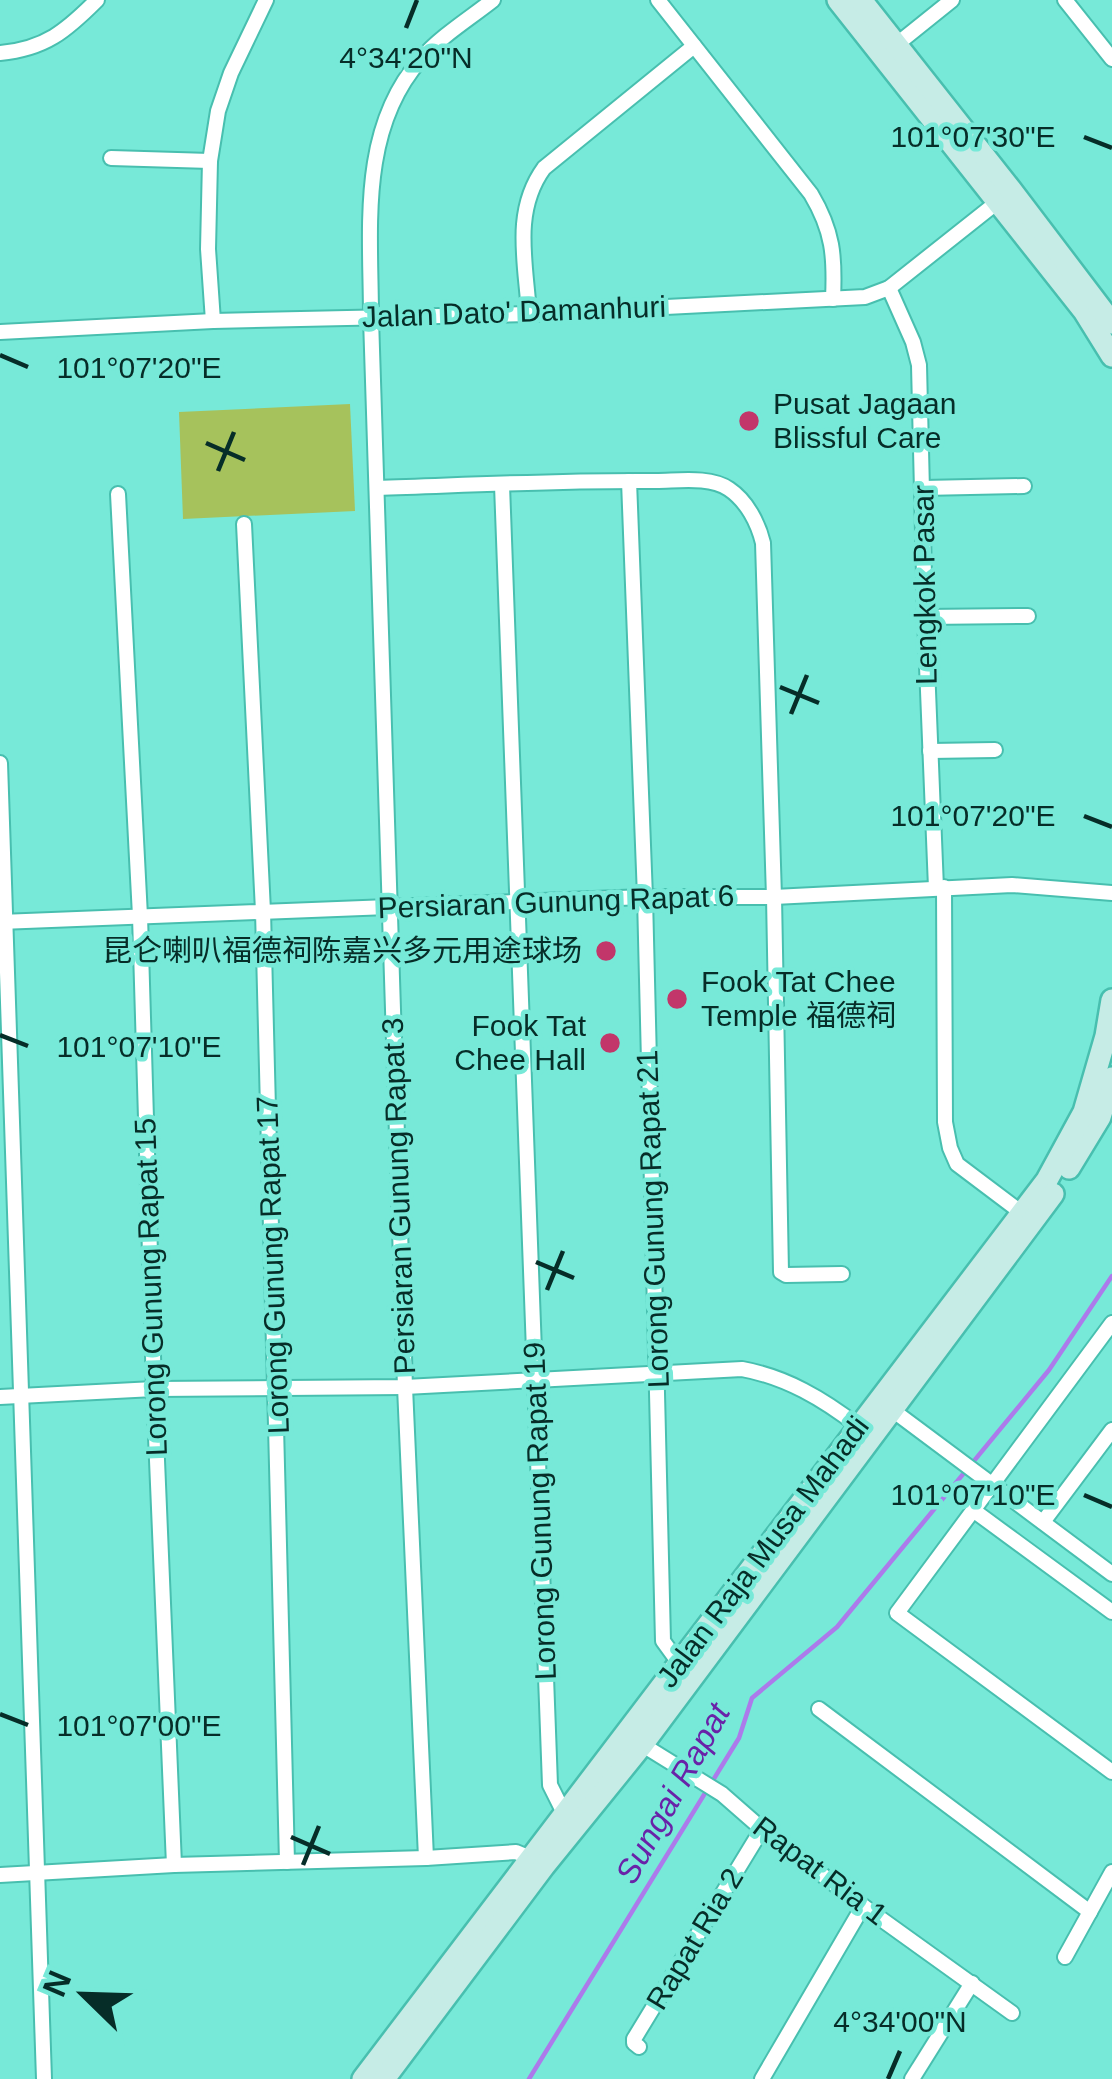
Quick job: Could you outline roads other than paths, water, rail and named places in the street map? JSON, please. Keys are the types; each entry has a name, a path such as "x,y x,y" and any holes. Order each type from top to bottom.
{"main road":[{"path":"838,0 889,51 1004,197 1112,323"},
{"path":"861,0 889,51"},
{"path":"1004,197 1112,356"},
{"name":"Jalan Raja Musa Mahadi","path":"384,2079 538,1862 565,1815 634,1739 679,1664 1047,1180 1084,1112 1112,1000"},
{"name":"Jalan Raja Musa Mahadi","path":"363,2079 538,1862 1048,1203 1100,1117 1112,1078"},
{"path":"859,1425 879,1408 891,1409 890,1392 904,1367"}],"street":[{"path":"0,53 50,40 97,0"},
{"path":"213,321 208,249 210,161 218,111 266,0"},
{"name":"Persiaran Gunung Rapat 3","path":"426,1858 405,1387 371,192 388,108 422,57 493,0"},
{"path":"658,0 811,194 825,218 834,260 833,299"},
{"path":"889,51 952,0"},
{"path":"1065,0 1112,59"},
{"path":"530,314 523,226 531,185 554,159 694,46"},
{"path":"111,158 210,161"},
{"name":"Jalan Dato' Damanhuri","path":"0,332 865,297 889,288 1004,197"},
{"name":"Lengkok Pasar","path":"889,288 920,365 945,1122 957,1164 1022,1213"},
{"name":"Lorong Gunung Rapat 21","path":"629,481 645,897 663,1641 679,1664"},
{"path":"377,488 710,482 729,489 758,525 763,543 774,897 781,1272 842,1274"},
{"name":"Lorong Gunung Rapat 19","path":"502,484 550,1785 565,1815"},
{"path":"923,488 1024,486"},
{"name":"Lorong Gunung Rapat 15","path":"118,494 140,916 174,1865"},
{"name":"Lorong Gunung Rapat 17","path":"244,524 263,911 287,1862"},
{"path":"925,617 1028,616"},
{"path":"930,751 995,750"},
{"path":"0,764 44,2079"},
{"name":"Persiaran Gunung Rapat 6","path":"3,922 1012,885 1112,893"},
{"path":"1112,1323 897,1613 1112,1772"},
{"path":"0,1397 154,1389 405,1387 742,1370 767,1373 799,1386 859,1425"},
{"path":"891,1409 1112,1574"},
{"path":"1043,1522 1112,1430"},
{"path":"973,1510 1112,1612"},
{"path":"819,1709 1090,1912"},
{"name":"Rapat Ria 1","path":"634,1739 722,1794 863,1906 1012,2013"},
{"name":"Rapat Ria 2","path":"639,2047 634,2039 762,1829"},
{"path":"0,1875 516,1852 538,1862"},
{"path":"1065,1957 1112,1872"},
{"path":"761,2079 863,1906"},
{"path":"912,2079 971,1983"}],"waterway":[{"name":"Sungai Rapat","path":"529,2079 739,1738 752,1698 837,1627 1049,1370 1112,1276"}],"place":[{"name":"Pusat Jagaan Blissful Care","path":"749,421"},
{"name":"昆仑喇叭福德祠陈嘉兴多元用途球场","path":"606,951"},
{"name":"Fook Tat Chee Temple 福德祠","path":"677,999"},
{"name":"Fook Tat Chee Hall","path":"610,1043"}]}
